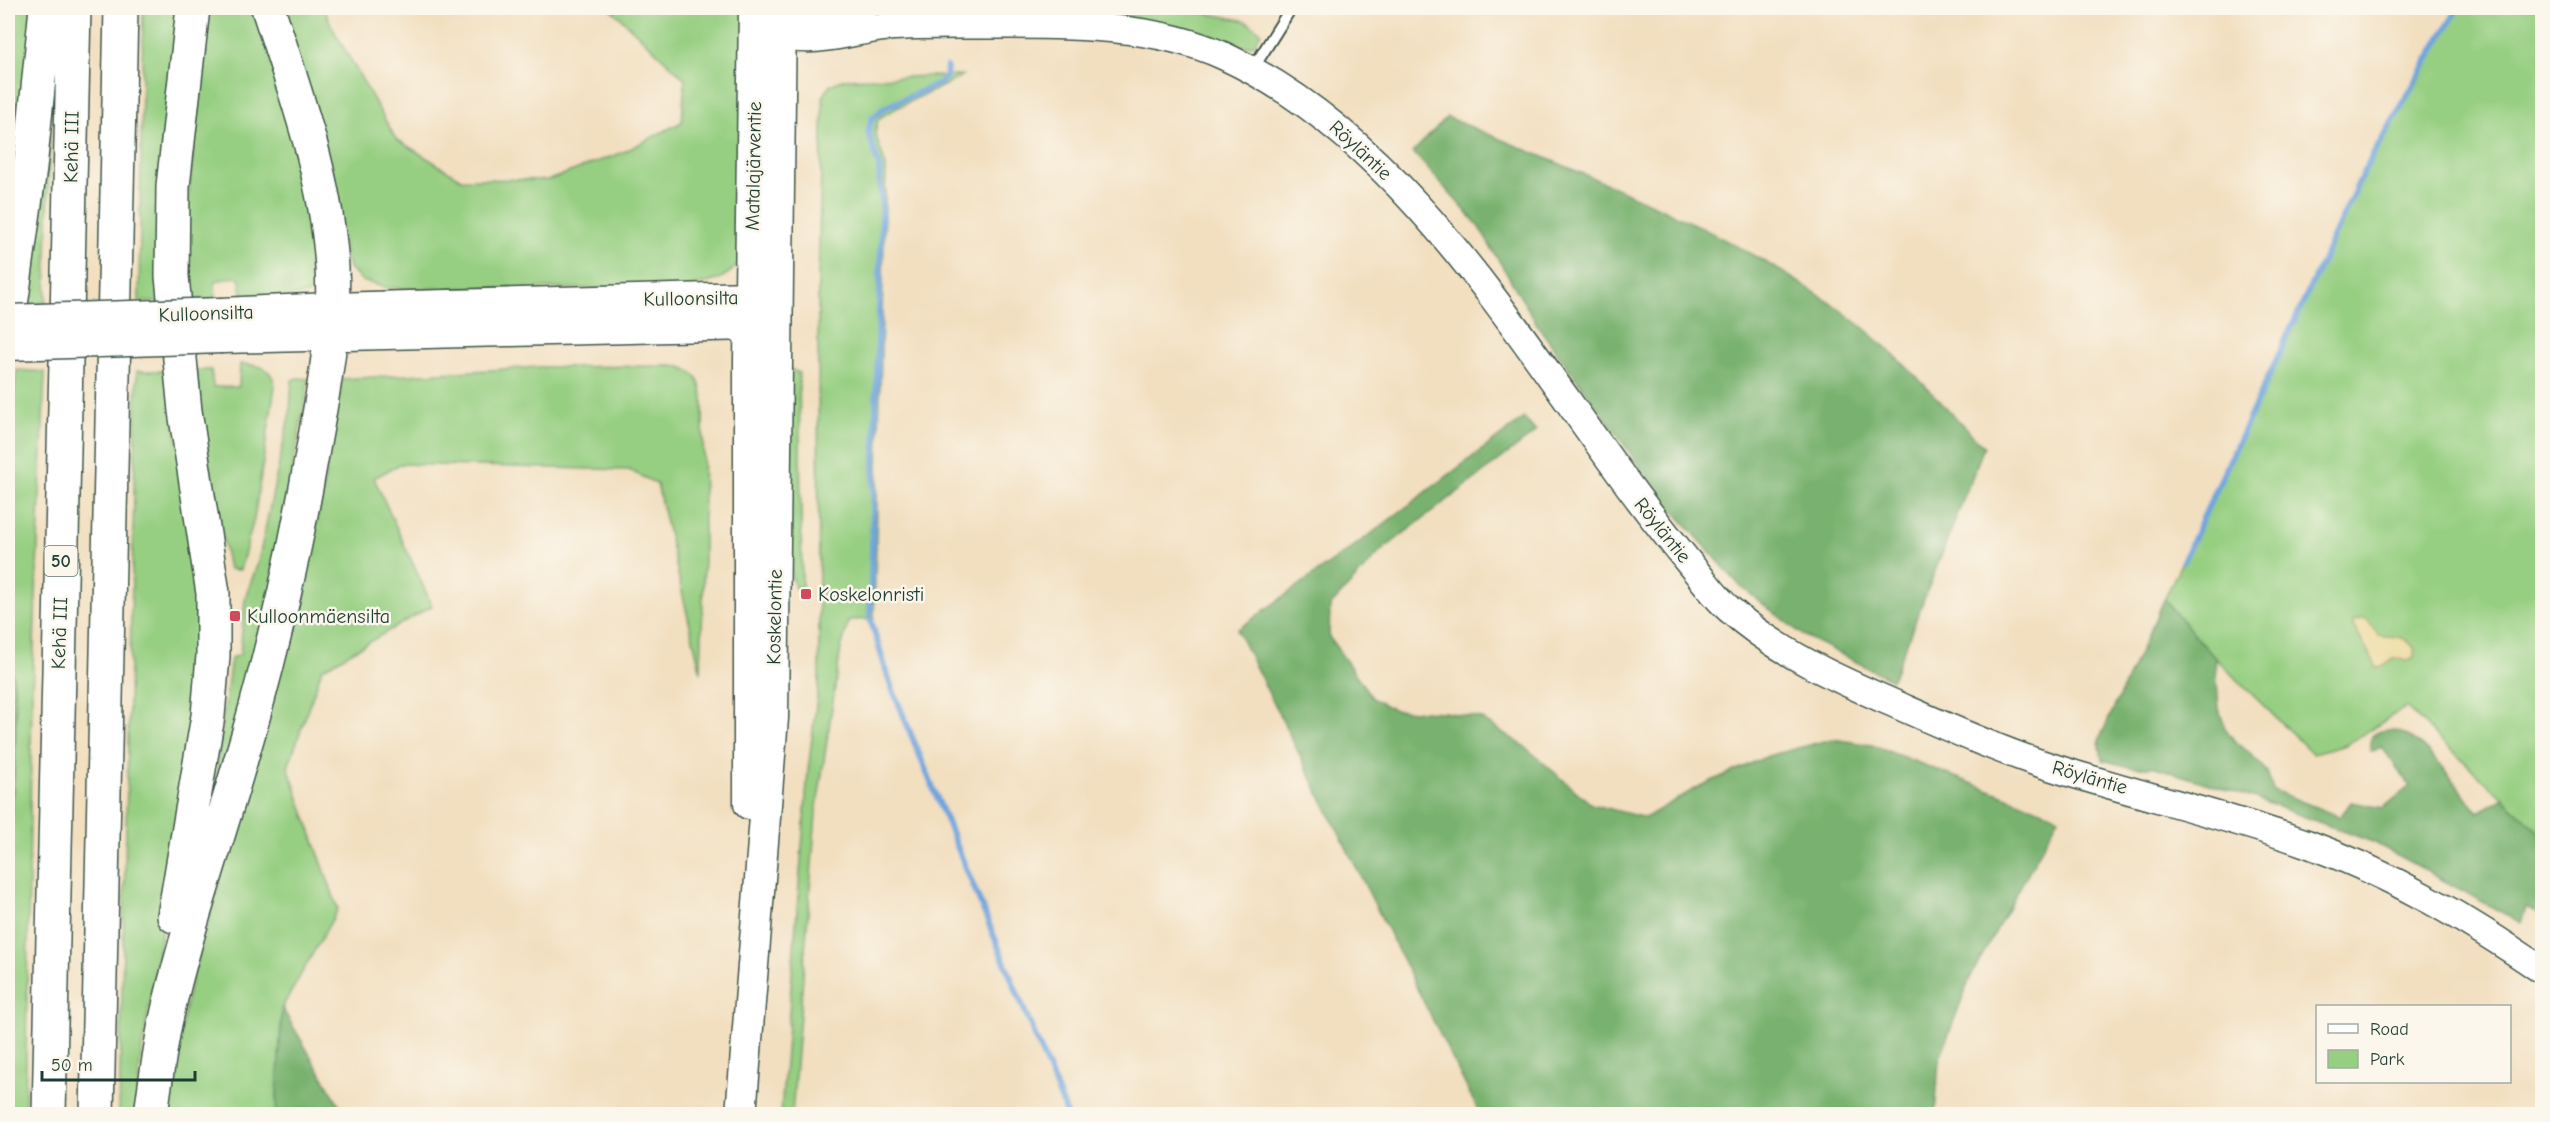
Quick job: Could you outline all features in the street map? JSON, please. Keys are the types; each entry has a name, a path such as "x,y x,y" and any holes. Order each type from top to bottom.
{"highway":[{"path":"8,327 30,168 46,8"},
{"name":"Kehä III","path":"49,1114 74,8"},
{"path":"98,1114 121,8"},
{"path":"151,1114 165,1025 170,945 208,716 213,656 213,592 185,411 172,276 173,186 193,8"},
{"path":"165,1025 197,902 240,765 284,596 304,499 331,322 332,267 320,184 310,139 268,8"}],"main road":[{"name":"Matalajärventie","path":"750,311 771,19"},
{"name":"Matalajärventie","path":"771,19 778,312"},
{"name":"Koskelontie","path":"750,311 749,832 755,921"},
{"name":"Kulloonsilta","path":"8,345 222,326 778,312"},
{"name":"Koskelontie","path":"741,1114 773,718 778,312"},
{"name":"Kulloonsilta","path":"8,320 222,326"}],"street":[{"name":"Röyläntie","path":"771,19 830,38 882,28 913,17 1139,32 1179,40 1220,54 1252,70 1278,84 1332,122 1405,192 1492,297 1654,521 1726,607 1772,644 1850,685 2031,760 2146,793 2319,848 2413,891 2460,916 2542,970"}],"lane":[{"path":"1252,70 1292,8"}],"green space":[{"path":"8,8 36,8 8,252"},
{"path":"143,8 183,8 164,302 139,302"},
{"path":"207,8 255,8 296,133 319,264 312,293 275,299 243,300 240,280 236,277 215,281 215,301 188,299 187,210"},
{"path":"282,8 324,8 332,27 396,139 461,179 549,180 626,151 682,122 685,79 610,8 746,8 742,259 721,278 677,289 387,288 363,281 349,268"},
{"path":"955,8 1180,8 1246,21 1261,32 1255,44 1244,47 1200,32 1093,11"},
{"path":"2458,8 2542,8 2542,835 2406,707 2346,745 2313,754 2215,658 2164,600 2365,169"},
{"path":"963,75 878,119 875,133 886,166 874,619 849,620 841,648 816,813 792,1114 781,1114 808,771 819,680 818,281 823,97 830,85 844,79"},
{"path":"1447,117 1645,201 1741,248 1787,275 1832,304 1873,336 1984,447 1892,680 1803,635 1741,587 1665,501 1538,326 1477,224 1413,152"},
{"path":"50,128 46,303 25,304"},
{"path":"240,364 263,368 271,374 275,386 254,519 240,570 229,569 209,470 195,370 211,370 213,387 239,387"},
{"path":"677,366 693,373 700,385 703,398 704,554 701,673 657,484 629,470 400,464 374,478 432,606 322,669 288,767 338,909 282,1008 276,1114 166,1114 187,997 311,554 342,379 539,367"},
{"path":"788,368 799,373 802,587 795,588 784,550"},
{"path":"17,370 45,372 32,693 25,1114 8,1114 8,838 16,720 15,695 8,661 8,430"},
{"path":"137,371 168,371 194,555 201,633 194,737 142,1049 135,1114 119,1114"},
{"path":"309,379 273,576 243,704 212,804 231,658 240,655 245,598 258,563 290,412 292,380"},
{"path":"1524,418 1536,432 1381,551 1330,606 1329,637 1373,699 1395,710 1444,712 1480,718 1524,746 1591,804 1645,818 1698,787 1768,756 1832,739 1872,745 2059,817 1970,978 1939,1060 1935,1114 1480,1114 1237,630 1372,533"},
{"path":"2164,600 2215,658 2219,709 2225,728 2236,743 2249,752 2267,772 2273,790 2340,817 2351,802 2383,808 2410,786 2382,747 2370,752 2372,736 2386,730 2401,732 2416,741 2431,755 2478,812 2503,798 2542,835 2542,914 2526,907 2521,923 2375,843 2256,799 2155,767 2130,767 2102,760 2099,740"},
{"path":"8,661 15,695 16,720 8,838"},
{"path":"282,1008 345,1114 276,1114"}],"sand":[{"path":"2362,618 2367,619 2378,635 2399,637 2407,641 2415,650 2413,659 2407,661 2395,658 2384,666 2377,667 2353,626 2353,622"}],"waterway":[{"path":"2183,561 2365,169 2458,8"},
{"path":"947,67 946,77 940,83 884,108 872,118 868,132 879,166 882,210 870,618 890,683 1067,1114"}],"place":[{"name":"Koskelonristi","path":"806,594"},
{"name":"Kulloonmäensilta","path":"235,616"}]}
